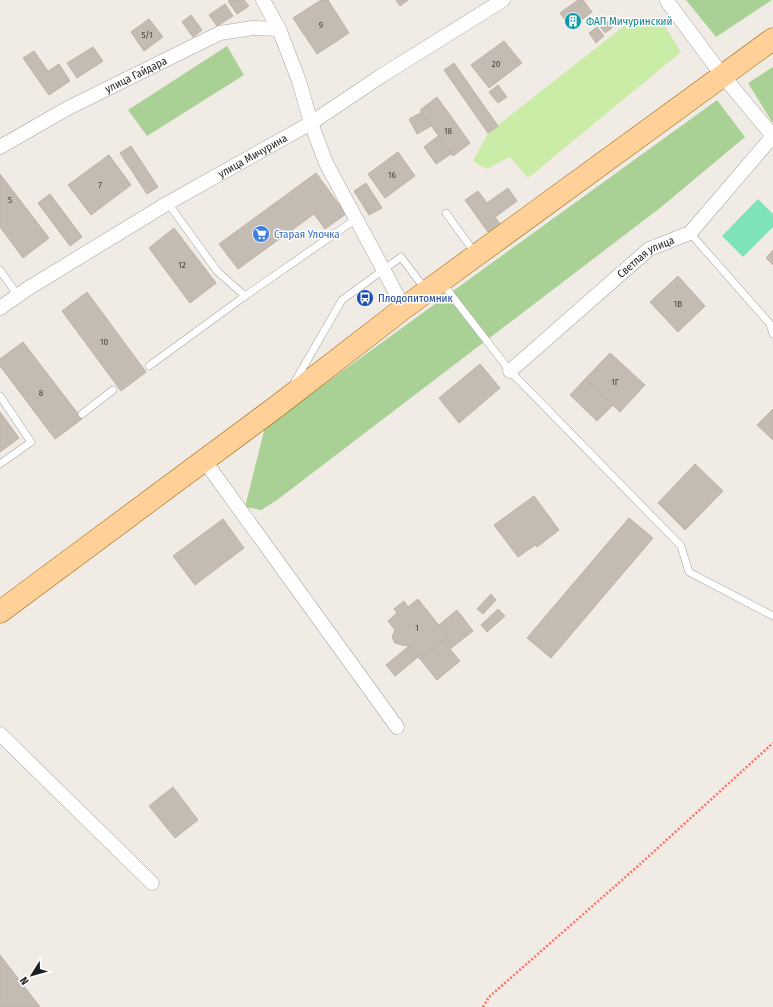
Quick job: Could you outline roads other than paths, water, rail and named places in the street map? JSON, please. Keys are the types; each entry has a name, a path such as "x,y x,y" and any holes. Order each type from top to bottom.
{"main road":[{"path":"0,612 283,401 404,308 773,39"}],"street":[{"path":"263,0 279,29 299,81 311,123 326,163 404,308"},
{"name":"улица Мичурина","path":"0,308 168,203 311,123 382,76 503,0"},
{"path":"667,0 722,75 773,136"},
{"name":"улица Гайдара","path":"0,147 68,108 220,33 253,28 279,29"},
{"name":"Светлая улица","path":"510,371 649,249 690,233 773,136"},
{"path":"204,460 397,727"},
{"path":"0,734 152,883"}],"lane":[{"path":"168,203 217,271 245,296"},
{"path":"446,213 477,255"},
{"path":"149,366 245,296 356,219"},
{"path":"690,233 770,324 773,334"},
{"path":"283,401 342,300 401,257 434,286 510,371 681,546 689,572 773,616"},
{"path":"0,270 18,296"},
{"path":"82,414 114,390"},
{"path":"0,396 32,442 0,464"}],"place":[{"name":"ФАП Мичуринский","path":"573,21"},
{"name":"Старая Улочка","path":"261,234"},
{"name":"Плодопитомник","path":"365,298"}]}
